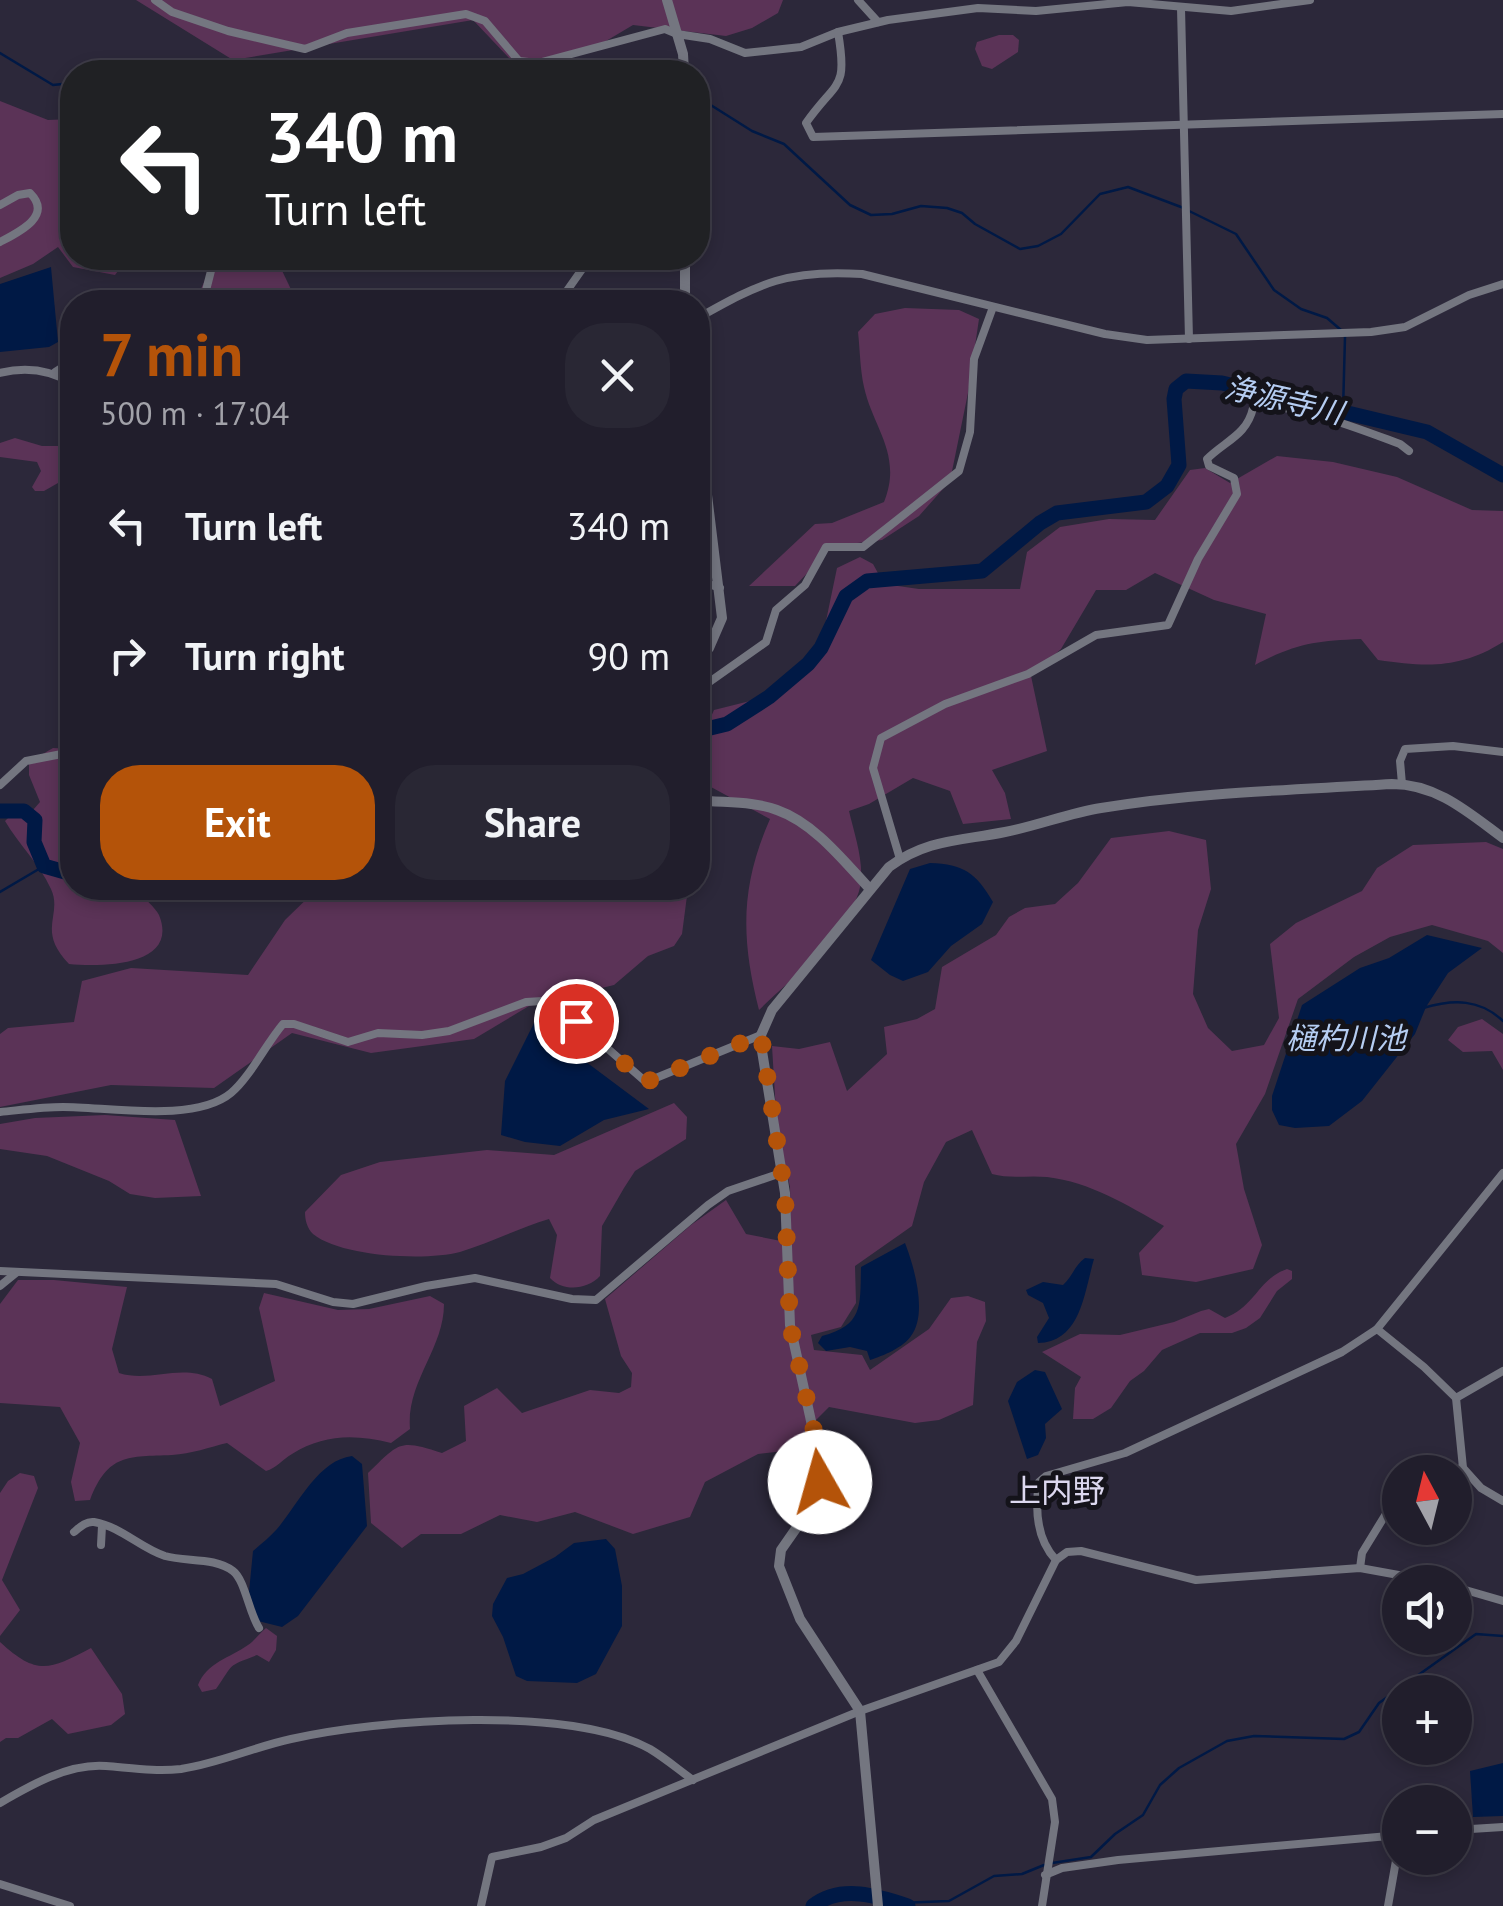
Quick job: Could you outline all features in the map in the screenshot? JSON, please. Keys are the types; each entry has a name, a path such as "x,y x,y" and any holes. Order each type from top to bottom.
{"street":[{"path":"155,0 172,12 228,32 306,49 347,33 466,14 485,21 519,60"},
{"path":"667,0 682,60"},
{"path":"858,0 878,22"},
{"path":"970,0 978,8"},
{"path":"549,60 666,29 710,39 744,53 801,47 878,22 978,8 1036,12 1084,3 1128,2 1231,11 1310,0"},
{"path":"1181,8 1188,339"},
{"path":"838,32 844,71 833,92 806,123 813,136 1503,114"},
{"path":"0,205 30,193 38,200 39,211 34,221 0,242"},
{"path":"710,311 755,286 782,277 808,273 862,274 1105,334 1147,340 1188,339 1371,332 1405,327 1468,295 1503,284"},
{"path":"710,682 766,642 776,610 805,585 826,547 864,547 959,471 970,432 974,360 993,306"},
{"path":"1,371 60,369"},
{"path":"55,372 60,375"},
{"path":"900,859 873,768 882,738 945,704 1028,674 1096,635 1168,625 1198,559 1237,494 1234,478 1209,466 1207,459 1240,435 1253,408 1283,409 1322,418 1408,450"},
{"path":"710,512 722,618 710,646"},
{"path":"710,584 720,588"},
{"path":"1402,784 1400,762 1405,749 1453,746 1503,752"},
{"path":"0,785 26,761 60,754"},
{"path":"878,1906 860,1710 800,1618 779,1566 781,1550 811,1507 820,1482 816,1440 790,1325 782,1173 761,1035 765,1021 869,888 900,859 932,843 1005,832 1097,808 1402,784 1445,796 1503,838"},
{"path":"710,801 774,808 792,817 827,844 869,888"},
{"path":"0,1112 58,1107 181,1112 209,1105 237,1087 283,1024 348,1042 378,1033 422,1035 449,1031 526,1002 543,1001 576,1021 646,1082 761,1035"},
{"path":"0,1271 276,1284 333,1302 353,1304 475,1278 572,1299 596,1300 708,1205 728,1192 782,1173"},
{"path":"1056,1560 1041,1537 1036,1501 1039,1482 1046,1476 1125,1453 1342,1352 1377,1329 1503,1173"},
{"path":"0,1286 18,1272"},
{"path":"1377,1329 1424,1366 1456,1398 1463,1455"},
{"path":"1456,1398 1503,1372"},
{"path":"1472,1477 1481,1488 1503,1500"},
{"path":"1360,1568 1362,1553 1382,1520"},
{"path":"74,1532 87,1523 102,1526 124,1532 164,1556 212,1563 233,1571 239,1576 259,1628"},
{"path":"101,1546 102,1526"},
{"path":"481,1906 492,1857 554,1843 594,1820 860,1710 999,1662 1009,1652 1056,1560 1068,1552 1082,1551 1207,1581 1360,1568 1382,1572"},
{"path":"1472,1592 1503,1601"},
{"path":"977,1670 1052,1799 1056,1822 1044,1875 1042,1906"},
{"path":"0,1802 70,1770 106,1766 129,1770 179,1769 235,1758 296,1738 470,1718 616,1736 649,1749 693,1780"},
{"path":"1472,1829 1503,1827"},
{"path":"1044,1875 1062,1868 1118,1860 1382,1838"},
{"path":"1388,1906 1393,1875"},
{"path":"0,1884 70,1906"}],"shaded area":[{"path":"136,0 783,0 778,13 752,28 726,36 633,25 601,44 545,60 511,60 473,20 233,60"},
{"path":"1013,35 1019,40 1018,52 992,69 982,66 975,49 977,42"},
{"path":"0,101 48,120 60,120 60,250 58,247 33,264 0,278"},
{"path":"89,270 119,270 115,275"},
{"path":"210,270 282,270 291,290 200,290"},
{"path":"905,308 959,310 979,319 950,481 919,516 882,540 833,546 795,586 749,586 815,524 832,523 884,502 889,485 888,456 864,387 858,332 875,314"},
{"path":"15,438 42,446 60,446 60,482 44,491 35,491 32,487 41,471 37,462 0,457 0,443"},
{"path":"1277,456 1333,462 1397,477 1472,510 1503,511 1503,642 1457,661 1412,664 1378,660 1361,639 1331,641 1306,644 1255,665 1266,614 1214,600 1155,573 1126,590 1096,590 1061,649 1031,676 1047,751 992,770 1005,793 1011,819 963,824 950,791 913,778 849,811 861,866 857,897 827,943 759,1010 749,960 746,913 753,868 770,819 711,787 710,719 714,710 786,692 821,645 837,568 860,557 873,564 884,584 919,589 1020,589 1027,552 1060,527 1109,519 1155,520 1190,470 1205,468 1230,483"},
{"path":"53,748 60,748 60,900 146,900 159,915 162,932 158,945 148,954 99,965 69,964 59,952 52,932 51,889 5,821 10,816 27,817 40,802 29,775 29,762"},
{"path":"1169,831 1206,840 1211,889 1198,930 1193,994 1208,1028 1232,1051 1264,1045 1279,1018 1270,944 1296,923 1362,891 1377,868 1413,845 1486,842 1503,849 1503,953 1488,941 1432,925 1390,937 1354,957 1298,999 1265,1094 1236,1144 1244,1189 1262,1245 1253,1269 1196,1282 1142,1275 1139,1253 1164,1226 1078,1184 1047,1177 992,1174 972,1130 946,1142 924,1182 912,1226 855,1266 856,1303 841,1327 811,1335 814,1350 862,1355 870,1370 929,1329 951,1298 968,1296 985,1302 986,1321 977,1342 973,1405 939,1420 915,1423 829,1407 785,1451 758,1454 705,1482 690,1517 633,1534 575,1512 537,1522 500,1515 461,1534 421,1534 402,1548 371,1523 368,1473 401,1446 442,1453 466,1441 464,1406 497,1388 522,1413 590,1390 619,1393 631,1387 632,1373 621,1356 605,1299 726,1200 746,1234 791,1243 790,1187 777,1129 772,1046 799,1049 830,1042 847,1091 887,1054 884,1027 917,1019 935,1009 942,967 996,935 1009,917 1025,908 1055,904 1078,883 1111,838"},
{"path":"306,900 686,900 682,934 674,946 648,956 614,985 529,1006 474,1039 371,1053 292,1033 214,1088 111,1085 0,1107 0,1034 8,1028 74,1022 82,981 131,968 248,975 285,920"},
{"path":"1482,1019 1503,1034 1503,1070 1492,1051 1463,1052 1448,1040 1458,1027"},
{"path":"674,1103 687,1117 686,1139 635,1171 602,1226 600,1276 582,1286 561,1286 550,1278 557,1235 549,1219 460,1252 427,1256 384,1255 343,1248 313,1234 307,1224 305,1212 341,1175 380,1162 487,1150 554,1155"},
{"path":"105,1115 175,1120 201,1196 155,1198 130,1194 109,1181 47,1156 0,1149 0,1124"},
{"path":"1287,1269 1292,1271 1292,1279 1277,1291 1260,1318 1246,1328 1232,1333 1200,1333 1162,1350 1130,1381 1111,1408 1093,1419 1073,1419 1075,1388 1081,1377 1042,1352 1080,1334 1120,1335 1209,1309 1225,1318 1244,1307 1269,1279"},
{"path":"18,1280 127,1287 112,1349 119,1373 200,1375 212,1379 220,1406 275,1381 259,1308 264,1293 338,1310 369,1309 430,1296 444,1304 438,1336 414,1396 410,1429 391,1443 352,1437 328,1439 304,1447 266,1471 227,1443 193,1452 131,1458 104,1473 90,1500 75,1501 71,1482 80,1443 60,1407 0,1403 0,1304"},
{"path":"20,1473 34,1476 38,1488 2,1580 20,1610 0,1636 0,1493"},
{"path":"266,1628 277,1636 276,1650 269,1662 257,1655 235,1664 216,1689 202,1692 198,1685 207,1671 248,1645"},
{"path":"0,1642 24,1660 44,1666 91,1648 122,1694 125,1714 111,1725 68,1734 52,1719 18,1738 0,1742"}],"water":[{"path":"51,267 58,342 49,347 0,352 0,284"},
{"path":"930,863 952,865 968,872 993,902 982,924 951,946 928,972 903,981 871,960 910,869"},
{"name":"樋杓川池","path":"1427,935 1482,948 1448,973 1426,1007 1415,1034 1362,1101 1329,1126 1279,1125 1272,1110 1272,1096 1302,1005 1360,968 1389,958"},
{"path":"534,1023 649,1109 604,1120 560,1146 501,1135 505,1081"},
{"path":"905,1243 919,1303 911,1336 887,1354 870,1360 867,1351 850,1347 826,1351 818,1343 822,1336 846,1326 857,1312 861,1267"},
{"path":"1085,1258 1094,1259 1072,1325 1052,1340 1038,1343 1037,1337 1049,1318 1043,1303 1026,1290 1043,1282 1063,1285"},
{"path":"1035,1370 1045,1372 1062,1409 1045,1424 1046,1438 1038,1455 1027,1459 1008,1401 1017,1382"},
{"path":"352,1456 362,1464 367,1526 298,1616 282,1627 258,1621 249,1592 253,1551 277,1529 319,1475 340,1459"},
{"path":"606,1539 615,1549 622,1586 622,1626 596,1674 577,1683 527,1681 516,1676 492,1616 493,1604 507,1578 523,1574 574,1543"},
{"path":"1503,1763 1503,1816 1473,1817 1470,1771"}],"waterway":[{"path":"0,53 53,85 60,84"},
{"path":"710,105 752,131 784,144 850,205 871,215 921,206 947,208 1020,249 1038,246 1061,234 1100,194 1128,187 1236,234 1274,290 1301,309 1327,318 1341,330"},
{"path":"1343,411 1345,337"},
{"name":"浄源寺川","path":"710,728 727,724 769,697 808,664 821,648 846,596 867,581 982,571 1057,513 1146,502 1167,486 1179,465 1174,399 1176,389 1186,381 1222,383 1427,432 1503,475"},
{"name":"浄源寺川","path":"0,811 24,811 35,820 34,842 44,866 60,871"},
{"path":"0,892 44,866"},
{"path":"1423,1008 1466,1003 1485,1008 1503,1021"},
{"path":"1052,1863 1091,1857 1143,1815 1160,1785 1179,1768 1227,1741 1254,1736 1344,1739 1359,1732 1379,1703 1476,1634 1503,1636"},
{"path":"899,1903 949,1901 994,1876 1022,1874 1044,1865"},
{"path":"813,1906 835,1895 847,1894 908,1906"}],"district":[{"name":"上内野","path":"1057,1490"}],"route":[{"path":"576,1021 646,1082 761,1035 785,1194 790,1325 816,1440 820,1482"}]}
